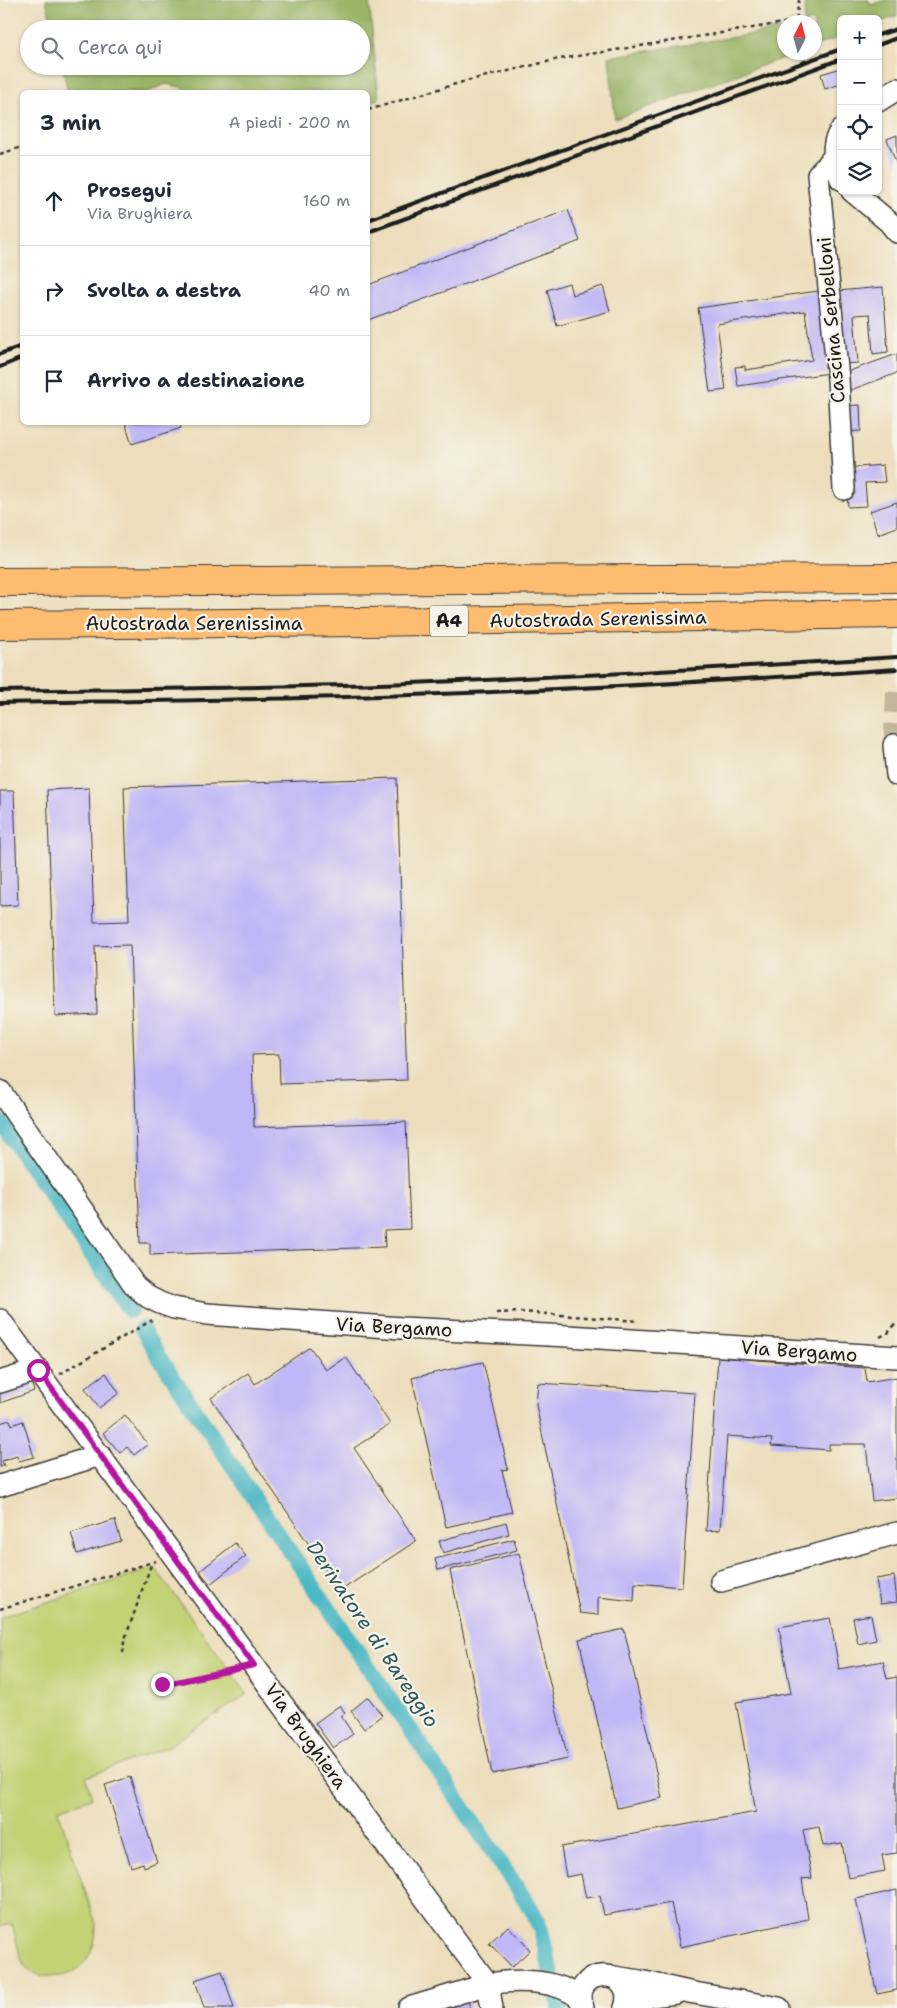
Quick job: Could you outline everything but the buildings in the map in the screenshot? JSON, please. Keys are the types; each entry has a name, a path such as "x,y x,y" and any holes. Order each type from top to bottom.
{"highway":[{"name":"Autostrada Serenissima","path":"0,582 897,578"},
{"name":"Autostrada Serenissima","path":"0,625 897,614"}],"street":[{"path":"882,98 897,89"},
{"path":"837,136 833,158 837,168"},
{"name":"Cascina Serbelloni","path":"833,158 818,175 838,380 844,489"},
{"path":"857,195 893,227"},
{"path":"894,746 897,776"},
{"name":"Via Bergamo","path":"0,1091 135,1286 148,1296 174,1308 208,1314 402,1328 568,1336 897,1357"},
{"name":"Via Brughiera","path":"0,1320 488,1984"},
{"path":"0,1382 38,1370"},
{"path":"0,1486 100,1455"},
{"path":"721,1580 897,1533"},
{"path":"548,1984 606,1975 779,2008"},
{"path":"614,1977 624,1988 627,1997 625,2008"},
{"path":"582,2003 584,1986 592,1978"},
{"path":"409,2008 488,1984 518,1982 548,1984 573,1992 582,2003"},
{"path":"488,1984 492,2008"},
{"path":"625,2008 650,1996 688,1992"}],"path":[{"path":"370,109 466,81 559,59 796,20 799,0"},
{"path":"0,154 20,148"},
{"path":"0,1610 174,1555"},
{"path":"123,1653 124,1642 152,1562"},
{"path":"155,1682 172,1683 254,1665"}],"green space":[{"path":"46,0 369,0 379,99 370,101 370,90 184,90 180,87 166,84 152,90 68,90 64,75 370,75 370,20 51,20"},
{"path":"806,0 869,0 871,5 884,0 897,0 897,16 882,22 882,15 837,15 837,38 822,44 822,15 805,15"},
{"path":"777,30 778,60 615,119 609,57"},
{"path":"155,1568 247,1694 167,1747 86,1777 92,1798 58,1810 96,1924 95,1936 89,1956 76,1970 56,1977 38,1975 24,1965 12,1924 0,1927 0,1617"}],"waterway":[{"name":"Derivatore di Bareggio","path":"0,1121 130,1311"},
{"name":"Derivatore di Bareggio","path":"142,1329 532,1910 541,1930 551,1972"},
{"name":"Derivatore di Bareggio","path":"558,1999 560,2008"}],"tunnel":[{"path":"894,745 897,684"}],"railway":[{"path":"882,34 897,29"},
{"path":"882,44 897,38"},
{"path":"370,219 837,50"},
{"path":"370,231 838,60"},
{"path":"0,354 20,347"},
{"path":"0,367 20,359"},
{"path":"0,691 444,682 897,657"},
{"path":"0,703 444,694 767,678 897,669"}],"route":[{"path":"38,1370 254,1665 162,1684"}]}
